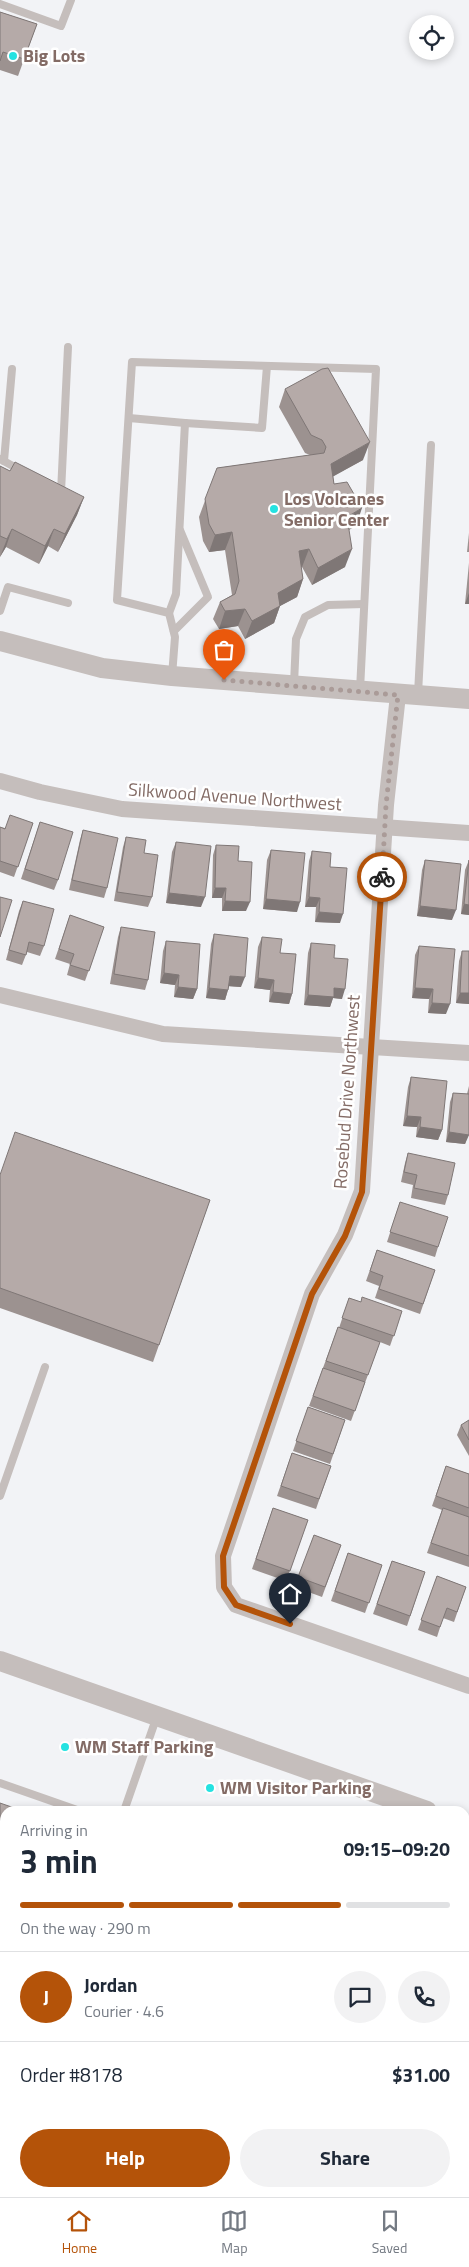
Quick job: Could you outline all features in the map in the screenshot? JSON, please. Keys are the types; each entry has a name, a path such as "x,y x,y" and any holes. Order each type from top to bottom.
{"street":[{"path":"0,641 102,668 172,676 469,700"},
{"name":"Rosebud Drive Northwest","path":"398,695 385,828 362,1192 345,1236 312,1294 223,1556 224,1587 236,1605 469,1686"},
{"name":"Silkwood Avenue Northwest","path":"0,781 40,792 122,809 469,833"},
{"path":"0,995 163,1034 469,1053"},
{"path":"0,1661 413,1806"}],"lane":[{"path":"0,4 61,26 71,0"},
{"path":"53,487 61,492 68,347"},
{"path":"169,613 116,600 132,362 376,369 359,692"},
{"path":"129,418 262,428 266,366"},
{"path":"12,369 2,460 28,474"},
{"path":"172,676 175,637 169,613 176,594 185,423"},
{"path":"418,696 431,445"},
{"path":"174,631 208,597 180,528"},
{"path":"0,611 8,587 68,603"},
{"path":"294,686 296,639 305,617 328,605 364,604"},
{"path":"0,1496 45,1367"},
{"path":"126,1806 157,1716"},
{"path":"0,1783 66,1806"}],"building":[{"path":"0,12 37,24 24,59 3,52 0,61"},
{"name":"Los Volcanes Senior Center","path":"328,368 370,442 331,464 334,484 347,482 362,508 347,517 352,549 318,568 309,549 299,551 303,579 278,593 280,606 252,621 245,609 225,611 220,602 235,594 239,581 232,532 215,535 209,524 205,499 217,468 324,453 326,447 322,440 311,435 285,389 322,369"},
{"path":"15,462 84,497 65,534 54,529 45,546 12,529 7,539 0,536 0,466 10,471"},
{"path":"10,815 33,823 18,867 0,861 0,827 5,829"},
{"path":"40,822 73,832 58,880 25,869"},
{"path":"83,830 118,838 107,888 72,880"},
{"path":"126,837 146,840 144,853 158,855 152,897 117,892"},
{"path":"176,842 211,846 205,897 169,893"},
{"path":"216,845 239,846 238,861 252,862 250,902 225,901 226,888 215,888"},
{"path":"271,850 305,853 300,902 266,899"},
{"path":"312,851 331,853 330,867 347,868 343,914 319,912 320,898 309,897"},
{"path":"425,860 461,864 456,910 420,906"},
{"path":"469,860 469,905 464,904"},
{"path":"0,897 12,900 0,937"},
{"path":"23,901 54,909 44,946 29,942 26,955 9,950"},
{"path":"70,915 104,927 89,971 70,965 74,954 59,949"},
{"path":"121,927 155,932 148,980 114,974"},
{"path":"214,934 248,938 245,977 230,976 228,990 209,988"},
{"path":"262,937 282,939 280,953 296,954 292,994 273,992 274,980 258,978"},
{"path":"166,941 200,944 197,989 178,987 179,975 164,973"},
{"path":"311,943 335,945 334,958 348,959 345,989 334,988 334,997 308,995"},
{"path":"419,946 455,949 450,1004 432,1003 433,989 415,988"},
{"path":"462,951 469,951 469,993 460,993"},
{"path":"411,1077 447,1081 442,1130 420,1127 421,1117 407,1116"},
{"path":"453,1093 469,1094 469,1135 449,1132"},
{"path":"15,1132 210,1200 159,1345 0,1288 0,1175"},
{"path":"408,1153 455,1163 448,1195 414,1188 417,1175 404,1172"},
{"path":"400,1202 448,1217 438,1247 390,1232"},
{"path":"377,1250 435,1270 423,1304 379,1289 383,1276 370,1271"},
{"path":"362,1297 402,1311 394,1336 342,1318 349,1298 361,1302"},
{"path":"338,1327 380,1342 368,1375 326,1361"},
{"path":"323,1368 365,1382 355,1411 313,1396"},
{"path":"308,1407 345,1420 333,1454 296,1441"},
{"path":"469,1420 469,1440 461,1425"},
{"path":"292,1453 331,1466 319,1499 281,1486"},
{"path":"446,1466 469,1474 469,1508 436,1496"},
{"path":"273,1508 308,1520 290,1571 256,1559"},
{"path":"443,1508 469,1517 469,1556 431,1543"},
{"path":"314,1535 341,1545 325,1587 298,1577"},
{"path":"348,1553 382,1565 369,1603 335,1591"},
{"path":"392,1561 425,1572 410,1616 377,1604"},
{"path":"437,1576 466,1587 457,1612 447,1608 440,1627 421,1620"}],"way so far":[{"path":"224,680 398,695 386,805 382,877"}],"place":[{"name":"Big Lots","path":"13,56"},
{"name":"Los Volcanes Senior Center","path":"274,509"},
{"name":"WM Staff Parking","path":"65,1747"},
{"name":"WM Visitor Parking","path":"210,1788"}],"route":[{"path":"290,1624 236,1605 224,1587 223,1556 312,1294 345,1236 362,1192 382,877"}]}
